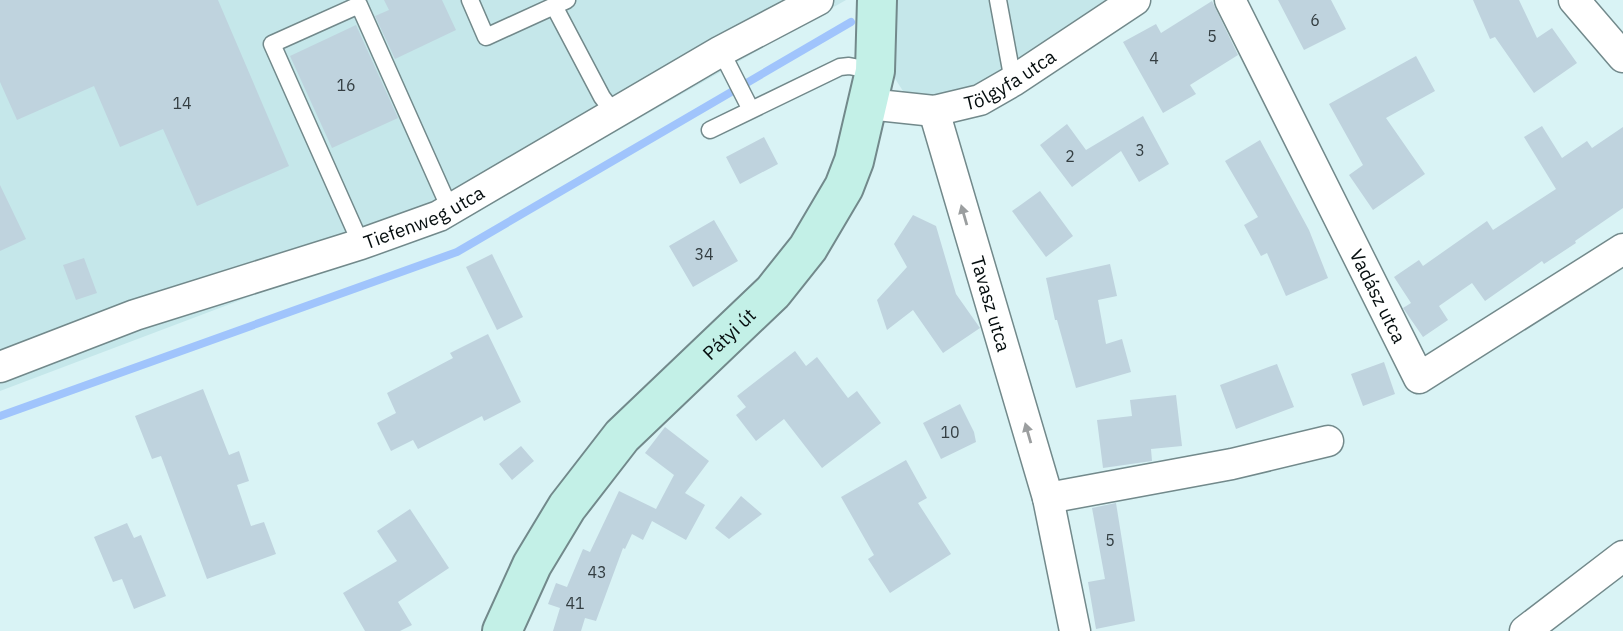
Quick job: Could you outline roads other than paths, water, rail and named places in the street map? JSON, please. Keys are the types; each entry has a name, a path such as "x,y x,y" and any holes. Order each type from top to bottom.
{"main road":[{"name":"Pátyi út","path":"502,631 532,565 567,507 622,436 773,292 808,248 844,187 854,161 872,88 877,0"}],"street":[{"name":"Tiefenweg utca","path":"0,367 135,315 361,243 439,215 721,51 818,0"},
{"name":"Tölgyfa utca","path":"872,88 934,111 980,100 1135,0"},
{"name":"Vadász utca","path":"1230,0 1419,378 1623,250"},
{"path":"1574,0 1623,57"},
{"name":"Tavasz utca","path":"934,111 1048,498 1074,631"},
{"path":"1048,498 1232,464 1328,441"},
{"path":"1525,631 1623,556"}],"lane":[{"path":"470,0 486,37 561,3 602,97 614,113"},
{"path":"999,0 1013,81"},
{"path":"361,243 272,44 359,5 450,209"},
{"path":"721,51 751,110"},
{"path":"710,130 840,67 849,66 872,88"}],"waterway":[{"path":"0,416 457,252 851,22"}]}
